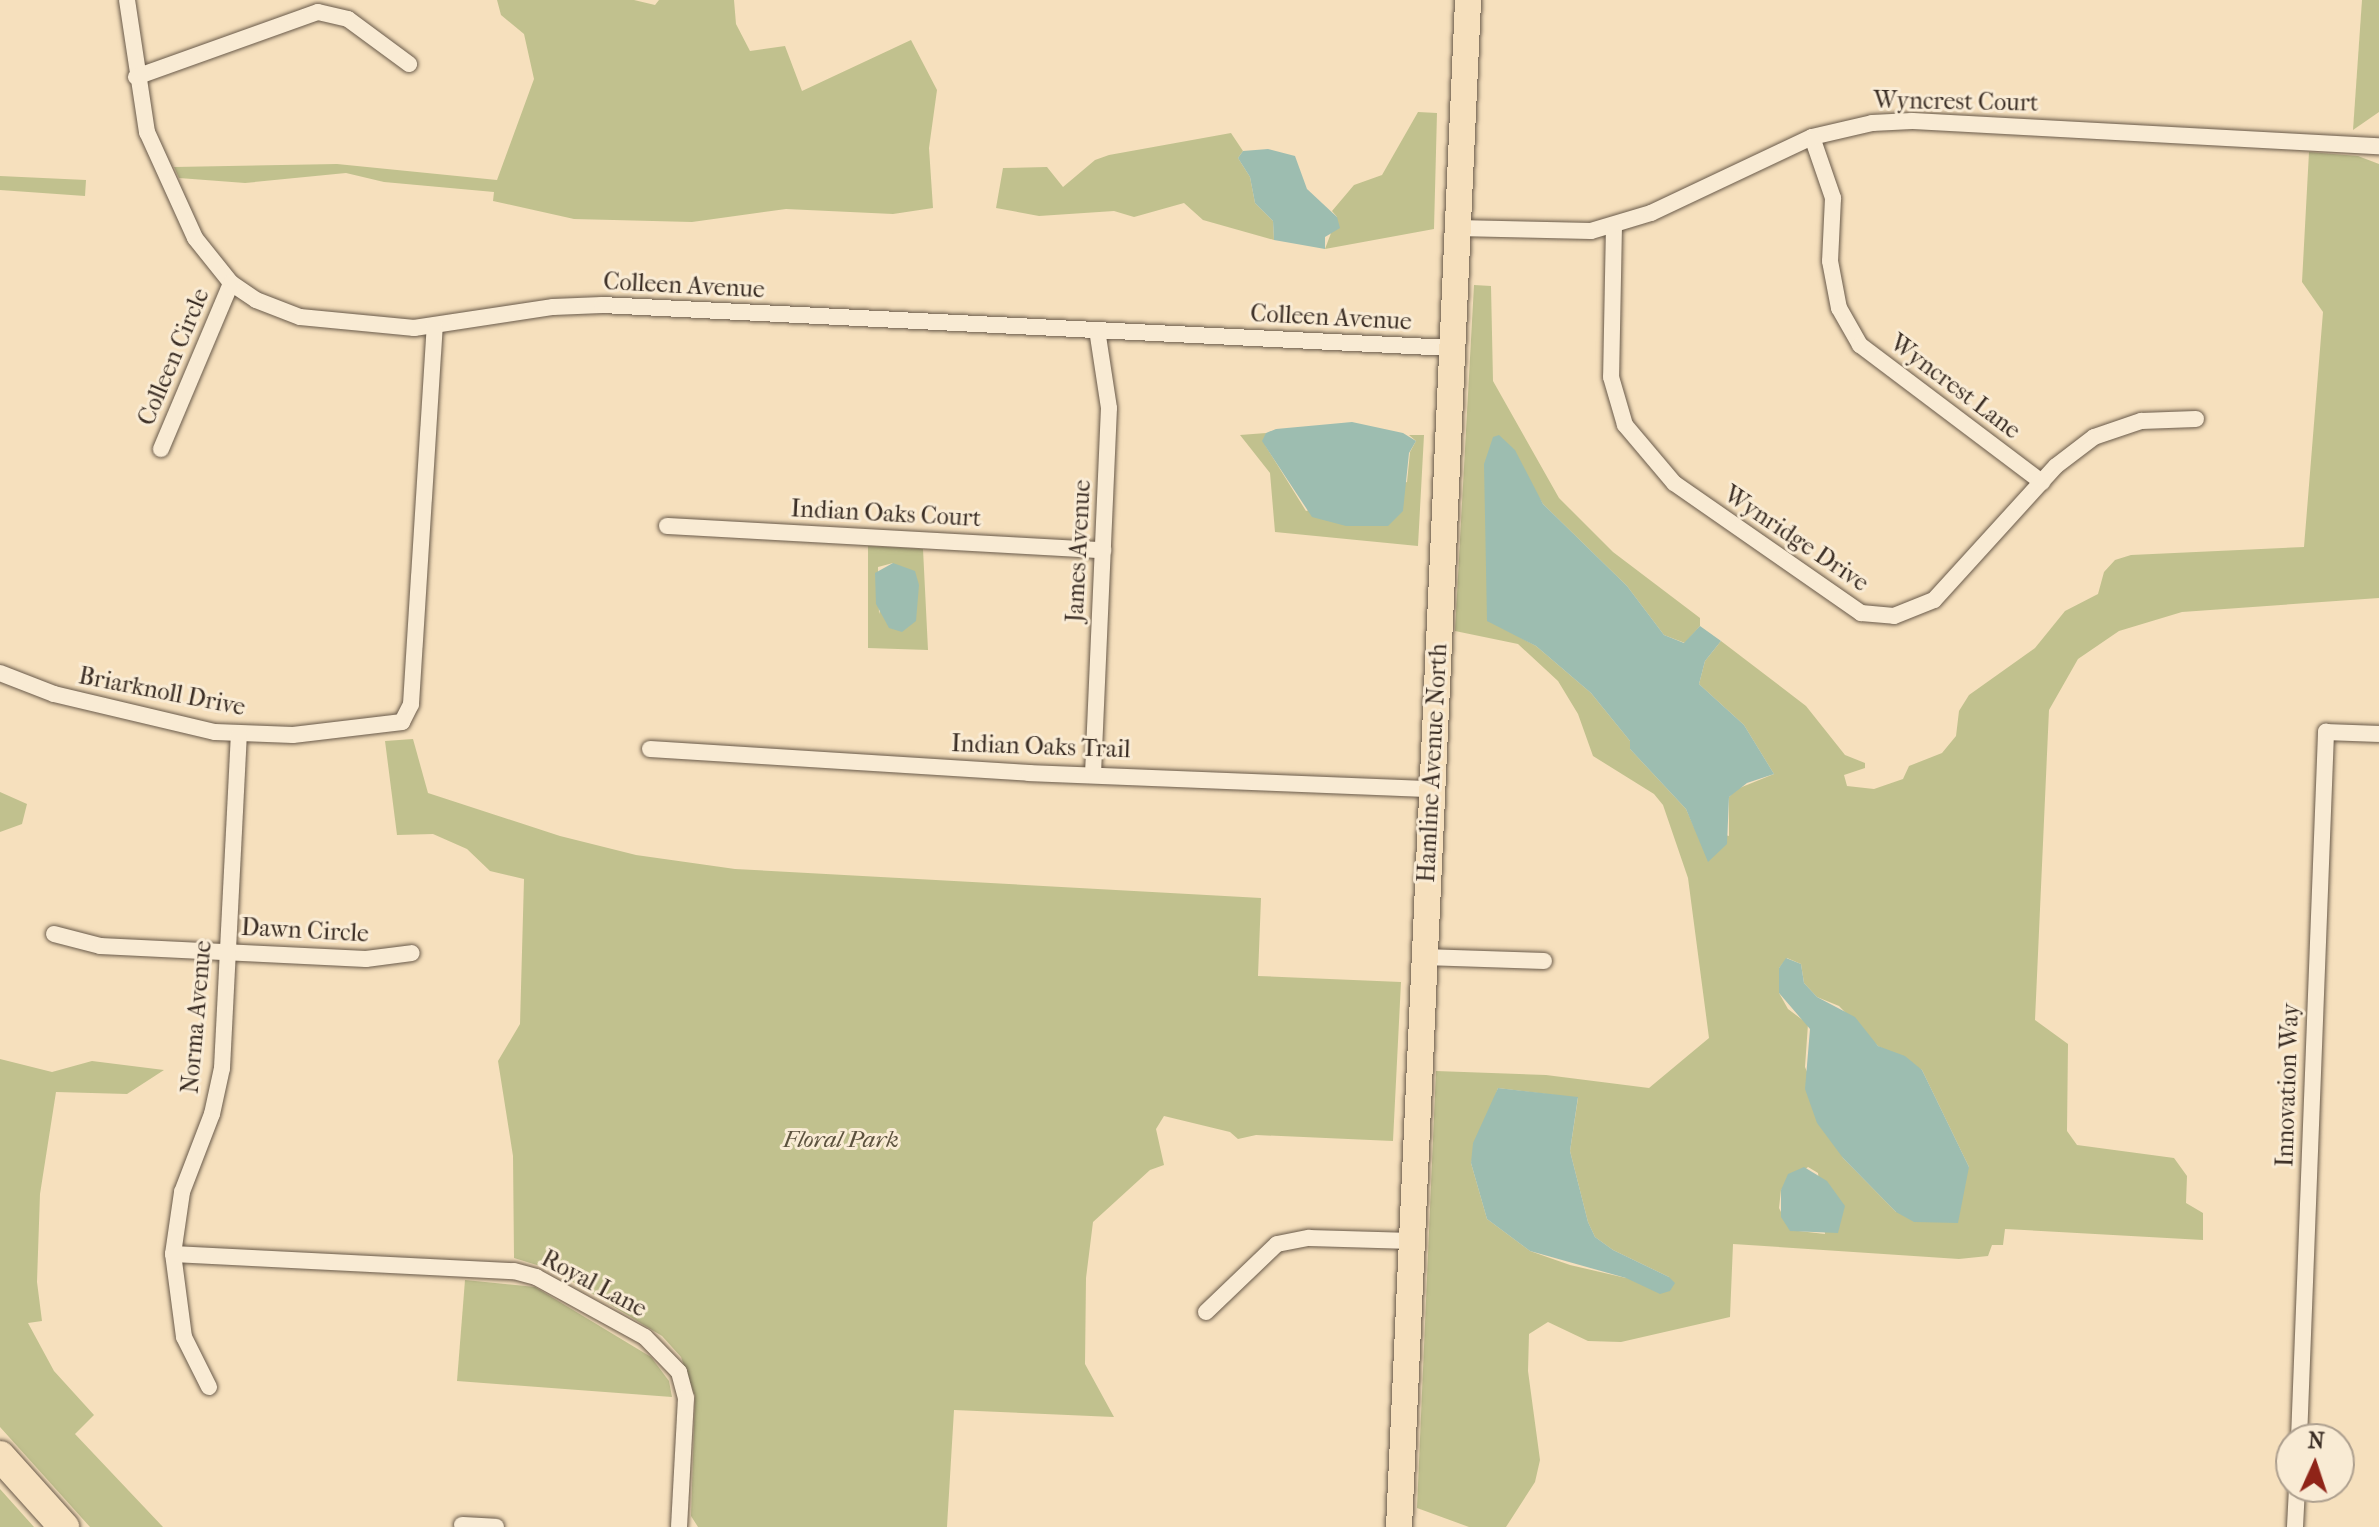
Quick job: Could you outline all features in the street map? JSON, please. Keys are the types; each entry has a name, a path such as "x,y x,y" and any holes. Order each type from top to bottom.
{"highway":[{"path":"0,1456 64,1527"}],"main road":[{"name":"Hamline Avenue North","path":"1399,1527 1468,0"}],"street":[{"name":"Colleen Avenue","path":"127,0 136,77 147,132 195,238 231,283 256,300 300,317 387,328 435,326 553,307 602,305 1452,348"},
{"path":"136,77 318,12 348,19 409,64"},
{"name":"Wyncrest Court","path":"1457,228 1559,234 1614,225 1651,213 1812,137 1872,123 1912,121 2379,146"},
{"name":"Wyncrest Lane","path":"1812,137 1833,198 1830,261 1839,308 1860,345 2042,482"},
{"name":"Wynridge Drive","path":"1614,225 1611,377 1625,425 1674,483 1846,607 1894,616 1934,600 2071,452 2115,428 2196,419"},
{"name":"Colleen Circle","path":"161,449 231,283"},
{"name":"Briarknoll Drive","path":"0,673 54,694 239,734 377,728 402,722 409,713 435,326"},
{"name":"James Avenue","path":"1093,774 1109,408 1097,330"},
{"name":"Indian Oaks Court","path":"667,526 1103,550"},
{"name":"Innovation Way","path":"2300,1423 2326,732 2379,734"},
{"name":"Norma Avenue","path":"209,1387 184,1337 173,1254 182,1192 218,1092 239,734"},
{"name":"Indian Oaks Trail","path":"650,749 1431,789"},
{"name":"Dawn Circle","path":"54,934 100,946 366,959 412,953"},
{"path":"1424,957 1544,961"},
{"path":"1206,1312 1263,1253 1290,1239 1412,1241"},
{"name":"Royal Lane","path":"173,1254 514,1271 536,1277 645,1337 679,1372 686,1398 679,1527"},
{"path":"2295,1527 2296,1503"},
{"path":"462,1525 496,1527"}],"green space":[{"path":"497,0 634,0 655,5 659,0 734,0 736,24 750,51 785,46 802,91 911,40 937,90 929,148 933,208 893,214 786,209 692,222 574,219 493,201 494,192 384,182 346,173 245,183 179,178 174,167 337,164 497,180 534,79 524,34 501,15"},
{"path":"2362,0 2379,0 2379,112 2353,130"},
{"path":"1418,112 1437,113 1434,229 1325,249 1337,217 1332,211 1354,185 1382,175"},
{"path":"1231,133 1243,151 1238,158 1250,177 1255,203 1273,221 1274,240 1203,220 1184,203 1134,217 1114,211 1039,216 996,208 1003,168 1047,167 1063,187 1095,160 1109,155"},
{"path":"2309,152 2358,156 2379,164 2379,598 2182,612 2119,631 2078,659 2049,710 2035,1020 2068,1044 2067,1131 2077,1145 2174,1158 2187,1176 2186,1203 2203,1213 2203,1240 2005,1229 2003,1245 1992,1245 1988,1256 1959,1259 1733,1244 1730,1317 1621,1342 1588,1341 1548,1322 1529,1334 1528,1371 1540,1460 1535,1482 1506,1527 1469,1527 1417,1508 1436,1071 1546,1075 1649,1088 1709,1038 1688,878 1663,805 1654,794 1593,756 1578,714 1558,681 1518,644 1455,631 1474,285 1491,286 1493,381 1559,498 1613,552 1700,618 1700,626 1685,643 1664,635 1627,586 1543,504 1528,480 1490,574 1488,620 1536,646 1591,693 1630,741 1630,749 1686,809 1694,827 1729,836 1729,797 1737,789 1774,774 1744,725 1699,684 1705,661 1721,641 1806,706 1845,755 1865,763 1865,768 1844,775 1847,786 1874,789 1903,779 1909,766 1942,753 1956,736 1959,711 1969,695 2035,648 2065,611 2098,594 2104,572 2115,560 2131,555 2304,547 2323,312 2302,282","holes":["1787,958 1801,964 1804,983 1817,997 1839,1006 1878,1046 1922,1070 1969,1167 1896,1212 1843,1158 1805,1067 1808,1024 1788,1009 1779,993 1779,968","1498,1088 1578,1098 1570,1151 1588,1222 1595,1237 1613,1250 1669,1277 1626,1278 1570,1265 1530,1251 1487,1219 1471,1163","1808,1167 1818,1173 1825,1234 1790,1230 1779,1208 1781,1190"]},
{"path":"0,176 86,180 85,196 0,190"},
{"path":"1266,433 1265,445 1306,511 1407,482 1410,452 1416,441 1409,435 1424,435 1418,546 1275,532 1270,473 1240,435"},
{"path":"868,546 923,549 928,650 868,648","holes":["893,563 879,614 878,567"]},
{"name":"Floral Park","path":"413,739 428,793 560,836 636,855 735,869 1261,898 1258,976 1401,982 1393,1141 1256,1135 1238,1139 1230,1132 1164,1116 1156,1129 1164,1165 1150,1170 1093,1222 1086,1278 1085,1364 1114,1417 954,1410 947,1527 698,1527 691,1516 695,1396 681,1357 662,1336 553,1270 514,1258 513,1156 498,1061 520,1024 524,879 490,871 467,849 433,834 397,835 385,741"},
{"path":"0,792 27,804 22,824 0,832"},
{"path":"0,1059 52,1072 92,1061 164,1070 127,1094 56,1092 40,1194 37,1282 42,1321 28,1323 54,1371 94,1415 75,1434 163,1527 90,1527 0,1427"},
{"path":"465,1280 535,1287 651,1357 669,1381 672,1397 457,1381"},
{"path":"0,1489 34,1527 0,1527"}],"shaded area":[{"path":"1268,149 1295,156 1307,189 1337,217 1340,228 1325,237 1325,249 1274,240 1273,221 1255,203 1250,177 1238,158 1243,151"},
{"path":"1352,422 1403,433 1416,441 1409,453 1403,511 1388,526 1346,526 1312,517 1262,441 1266,433 1276,429"},
{"path":"1499,435 1515,450 1543,504 1627,586 1664,635 1684,643 1700,626 1721,641 1705,661 1699,684 1744,725 1774,774 1747,783 1729,797 1727,844 1708,862 1686,809 1630,749 1630,741 1591,693 1536,646 1487,621 1484,464 1493,437"},
{"path":"893,563 915,571 919,585 916,621 902,632 889,628 876,604 875,573"},
{"path":"1786,958 1801,964 1804,983 1817,997 1855,1017 1878,1046 1905,1056 1922,1070 1969,1167 1958,1223 1914,1222 1896,1212 1843,1158 1817,1123 1805,1089 1810,1029 1779,993 1779,968"},
{"path":"1498,1088 1578,1097 1570,1151 1588,1222 1595,1237 1613,1250 1669,1277 1675,1283 1670,1291 1660,1294 1626,1278 1530,1251 1487,1219 1471,1163 1473,1143"},
{"path":"1804,1167 1827,1181 1845,1206 1838,1233 1790,1231 1781,1217 1781,1190 1788,1174"}]}
